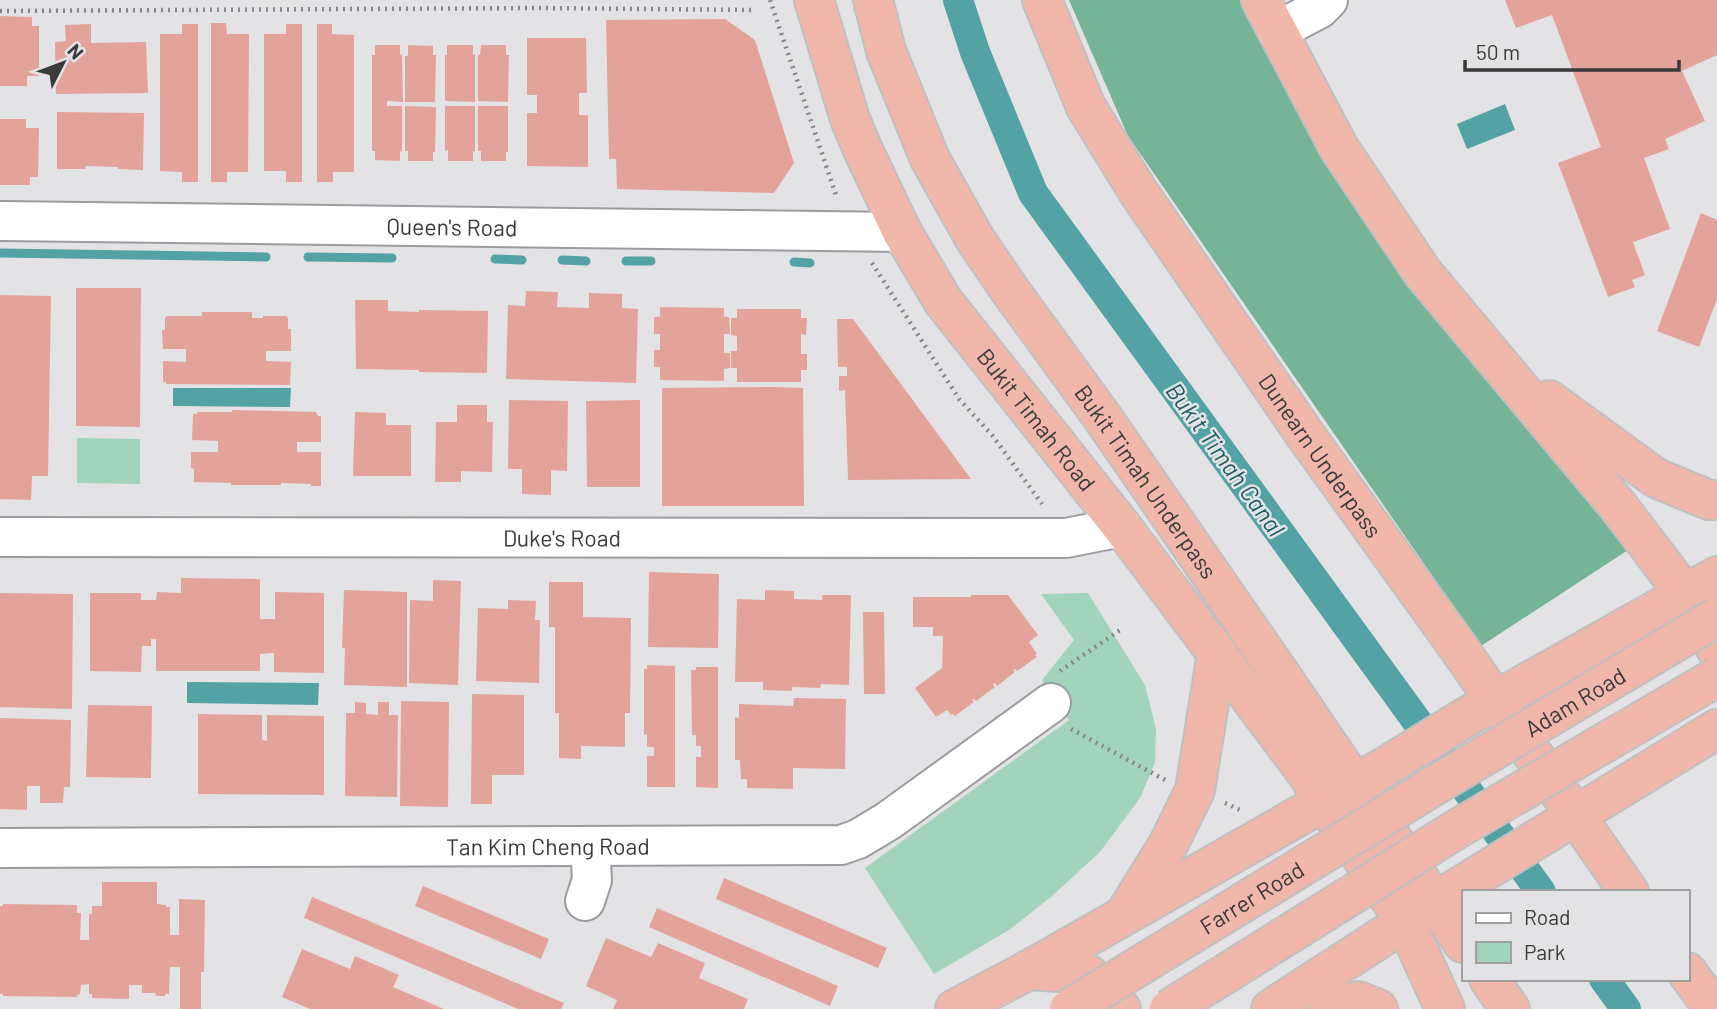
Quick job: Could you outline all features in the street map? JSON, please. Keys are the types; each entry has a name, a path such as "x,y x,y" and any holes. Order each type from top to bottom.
{"highway":[{"name":"Bukit Timah Road","path":"814,0 850,119 863,150 902,232 943,301 1122,527 1309,776 1405,921 1445,1009"},
{"name":"Bukit Timah Underpass","path":"873,0 886,51 930,159 975,239 1148,483 1462,942"},
{"name":"Dunearn Underpass","path":"1042,0 1086,107 1139,193 1306,436 1628,890"},
{"path":"1269,16 1346,160 1423,273 1618,506 1701,585 1717,650"},
{"path":"1500,364 1656,478 1709,500 1717,500"},
{"path":"955,1009 1029,970 1383,768 1468,716 1701,585"},
{"name":"Adam Road","path":"1432,787 1717,617"},
{"path":"1125,914 1169,843 1195,790 1217,653"},
{"path":"1169,1009 1457,829 1717,677"},
{"path":"1271,1009 1405,921 1717,729"},
{"name":"Farrer Road","path":"1069,1009 1432,787"},
{"path":"1029,970 1088,974 1121,1009"},
{"path":"1689,975 1714,1009"},
{"path":"1490,981 1510,1009"},
{"path":"1330,1009 1358,1001 1378,1009"}],"street":[{"path":"1269,16 1319,9 1328,0"},
{"name":"Queen's Road","path":"0,221 902,232"},
{"name":"Duke's Road","path":"0,537 1066,538 1122,527"},
{"name":"Tan Kim Cheng Road","path":"0,848 841,845 858,839 888,821 1051,703"},
{"path":"585,901 592,880 590,846"}],"path":[{"path":"770,0 840,206"},
{"path":"0,11 523,8 754,10"},
{"path":"871,260 958,399 992,435 1066,538"},
{"path":"1123,628 1040,684 1070,728 1175,785"}],"green space":[{"path":"1069,0 1243,0 1411,286 1628,550 1481,646 1128,136"},
{"path":"77,438 140,439 140,484 77,483"},
{"path":"1088,593 1145,685 1156,729 1155,763 1140,798 1100,852 1052,896 1009,930 934,974 865,868 1069,720 1042,680 1074,640 1041,594"}],"water":[{"path":"1505,104 1515,130 1467,149 1457,124"},
{"path":"173,388 291,388 290,407 173,406"},
{"path":"187,682 319,683 318,705 187,703"}],"building":[{"path":"1505,0 1717,0 1717,55 1682,71 1705,121 1665,139 1669,149 1644,158 1670,229 1633,242 1645,275 1632,280 1635,287 1608,297 1558,163 1601,147 1552,15 1516,28"},
{"path":"0,16 32,17 32,26 39,26 39,76 27,76 27,86 0,86"},
{"path":"725,19 755,40 794,163 774,193 617,189 616,159 609,159 606,20"},
{"path":"211,23 226,23 227,34 249,34 248,172 227,172 227,182 211,182"},
{"path":"91,24 91,43 146,42 148,93 56,94 55,42 66,41 65,25"},
{"path":"182,24 198,24 198,182 182,182 182,172 160,171 160,34 182,34"},
{"path":"286,24 302,24 302,182 286,182 286,171 264,171 264,34 286,34"},
{"path":"317,24 332,24 332,34 354,35 354,172 333,172 333,182 317,182"},
{"path":"527,38 586,38 587,93 579,93 579,115 588,115 588,167 527,166 527,113 537,113 537,95 527,95"},
{"path":"375,45 400,45 400,55 402,54 403,102 387,101 387,106 402,106 400,161 375,160 375,151 372,151 372,55 375,55"},
{"path":"408,45 433,46 433,55 436,55 435,102 405,102 405,56 408,56"},
{"path":"447,45 473,45 475,102 445,101"},
{"path":"481,45 506,45 506,55 509,55 508,102 478,101 478,55"},
{"path":"405,106 436,107 433,161 408,161 408,151 405,151"},
{"path":"445,106 475,106 473,161 448,161 448,150 445,151"},
{"path":"478,106 508,106 506,161 481,161 481,151 478,151"},
{"path":"57,112 144,113 143,170 85,166 86,169 57,169"},
{"path":"0,119 26,119 26,128 39,128 38,177 30,177 30,185 0,185"},
{"path":"1701,213 1717,220 1717,299 1699,347 1657,331"},
{"path":"76,288 141,288 140,427 76,426"},
{"path":"526,291 558,292 557,307 589,308 589,293 622,294 622,308 638,309 636,383 506,379 508,305 525,306"},
{"path":"0,295 51,296 48,476 32,476 31,500 0,499"},
{"path":"355,300 388,300 388,311 488,311 487,373 356,369"},
{"path":"660,307 724,308 724,317 729,317 730,334 724,334 724,353 730,353 730,368 724,369 724,381 660,380 660,367 654,367 654,350 660,350 660,334 654,334 654,317 660,317"},
{"path":"737,309 801,309 801,318 807,318 806,335 801,334 801,354 807,354 807,370 801,370 801,382 737,382 737,368 731,368 731,351 737,351 737,336 731,335 731,318 737,318"},
{"path":"202,312 252,312 252,318 286,316 288,329 291,329 291,351 266,351 266,361 291,362 290,385 163,382 163,361 186,362 186,349 163,349 162,330 165,330 165,318 202,316"},
{"path":"837,319 853,319 971,479 848,480 845,390 839,391 839,376 847,376 847,367 838,367"},
{"path":"662,388 803,388 804,506 662,506"},
{"path":"509,400 568,401 567,471 551,470 551,495 522,494 522,469 508,469"},
{"path":"640,400 640,487 587,487 586,401"},
{"path":"457,405 487,405 487,422 493,422 492,472 461,471 461,482 435,482 436,422 457,422"},
{"path":"232,410 316,412 321,416 321,442 297,442 297,452 321,452 321,486 194,482 191,452 218,452 218,441 192,440 193,414"},
{"path":"355,412 386,413 386,425 411,425 411,476 353,476"},
{"path":"649,572 719,574 718,648 648,647"},
{"path":"181,578 260,579 260,619 275,619 275,592 324,593 324,673 274,672 274,653 260,654 260,671 156,671 156,639 151,639 151,646 142,646 141,672 90,671 90,593 141,593 141,600 156,600 157,592 181,593"},
{"path":"433,580 461,581 458,685 409,683 410,600 433,601"},
{"path":"549,582 583,582 583,617 631,618 630,713 625,713 625,747 581,746 581,759 559,758 559,713 555,713 555,627 549,627"},
{"path":"344,590 407,592 407,687 344,685"},
{"path":"765,590 794,591 794,599 822,600 822,595 851,595 849,685 792,687 792,691 763,690 763,682 735,682 737,599 765,600"},
{"path":"0,593 73,594 72,709 0,707"},
{"path":"1008,595 1038,635 1029,642 1037,657 1017,671 1013,670 1015,672 997,686 993,684 995,687 976,701 972,700 974,702 955,716 947,710 936,717 915,688 942,668 943,636 933,636 933,627 913,627 913,597"},
{"path":"508,600 536,601 535,620 540,620 539,683 476,681 478,608 508,609"},
{"path":"863,612 884,612 885,694 864,694"},
{"path":"647,665 675,666 675,787 647,787 647,756 654,756 654,747 647,747 647,734 644,735 644,669 647,669"},
{"path":"696,667 718,667 718,788 696,787 696,757 701,757 701,746 696,746 696,735 692,735 691,670 696,670"},
{"path":"472,694 524,695 524,775 492,775 492,804 471,804"},
{"path":"794,698 846,699 845,769 793,768 793,789 747,788 747,779 741,779 740,760 735,760 735,717 739,718 739,704 793,706"},
{"path":"401,701 449,702 448,807 400,806"},
{"path":"355,702 366,703 366,714 378,715 378,702 389,702 389,715 398,715 397,797 345,796 346,713 355,713"},
{"path":"88,705 152,706 151,778 86,777"},
{"path":"198,714 262,715 262,740 267,741 267,715 324,716 324,795 198,794"},
{"path":"0,718 71,720 70,787 64,787 63,803 40,803 40,786 27,786 27,810 0,809"},
{"path":"724,878 887,948 878,968 716,899"},
{"path":"102,882 157,882 157,904 170,907 170,935 179,935 179,899 205,900 201,1009 180,1009 180,967 170,967 169,994 165,996 142,993 142,985 129,985 129,999 92,998 89,984 81,985 77,997 0,994 0,906 77,905 77,913 81,913 80,940 89,940 89,914 92,914 92,906 102,906"},
{"path":"423,886 549,939 541,959 415,906"},
{"path":"312,897 564,1003 561,1009 518,1009 304,918"},
{"path":"657,908 838,986 830,1006 649,927"},
{"path":"606,938 651,957 658,943 705,963 699,978 748,999 744,1009 613,1009 617,1000 586,986"},
{"path":"302,949 350,969 355,956 399,975 393,987 444,1009 310,1009 282,997"}],"waterway":[{"name":"Bukit Timah Canal","path":"958,0 975,52 1033,193 1540,890"},
{"path":"0,253 266,257"},
{"path":"308,257 392,258"},
{"path":"495,259 522,260"},
{"path":"562,260 586,261"},
{"path":"626,261 651,261"},
{"path":"794,262 810,263"},
{"name":"Bukit Timah Canal","path":"1605,981 1626,1009"}]}
